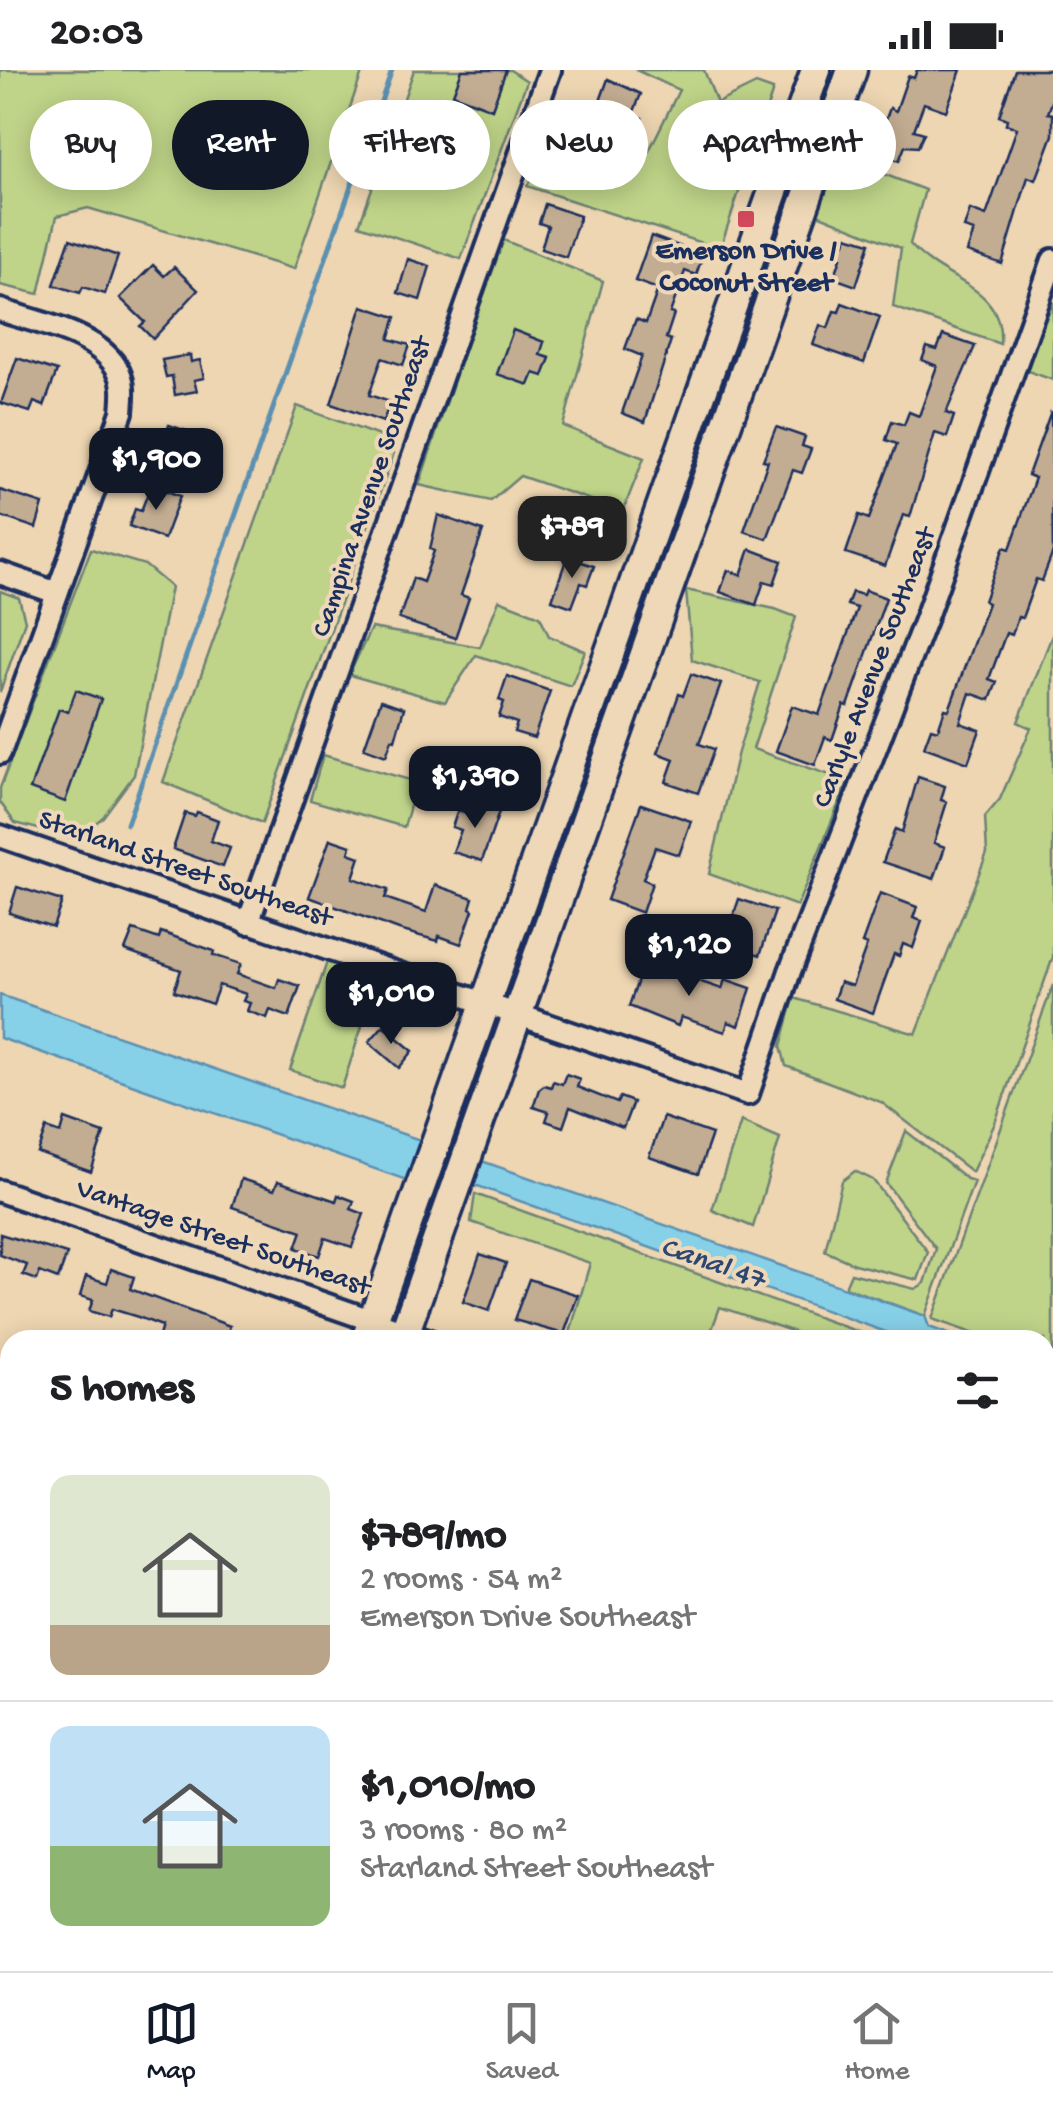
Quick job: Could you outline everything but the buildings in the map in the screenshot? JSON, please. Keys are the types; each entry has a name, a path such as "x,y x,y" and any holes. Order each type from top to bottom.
{"street":[{"name":"Campina Avenue Southeast","path":"248,923 550,70"},
{"path":"369,1330 816,70"},
{"path":"414,1330 518,1014 852,70"},
{"name":"Carlyle Avenue Southeast","path":"748,1094 790,971 925,620 1053,260"},
{"path":"0,310 81,338 102,352 118,370 123,387 122,412 0,752"},
{"path":"0,573 57,593"},
{"name":"Starland Street Southeast","path":"0,836 748,1094"},
{"name":"Vantage Street Southeast","path":"0,1190 369,1330"}],"green space":[{"path":"0,70 363,70 353,100 329,100 329,168 294,269 88,208 57,216 39,294 0,285"},
{"path":"414,70 510,70 527,81 520,100 510,100 510,127 490,181 490,100 403,100"},
{"path":"636,70 704,70 716,100 674,100 679,90"},
{"path":"756,84 773,90 770,100 723,100"},
{"path":"668,112 668,190 740,190 720,249 539,190 648,190 648,153"},
{"path":"896,179 925,190 910,244 983,297 999,324 1000,344 893,307 901,248 815,213 823,190 896,190"},
{"path":"371,190 487,190 461,259 359,225"},
{"path":"501,239 603,281 563,426 644,458 623,511 520,476 491,501 419,485"},
{"path":"1053,302 1053,380 1025,370"},
{"path":"297,406 382,437 394,453 262,823 163,782"},
{"path":"91,549 145,565 171,587 134,775 103,817 76,839 15,823 0,802 0,788"},
{"path":"686,590 796,617 753,749 848,781 797,906 709,874 738,752 760,682 692,660"},
{"path":"0,591 19,598 25,621 0,692"},
{"path":"499,600 540,616 549,636 585,651 571,686 476,655 445,702 349,675 371,628 480,647"},
{"path":"1053,633 1053,957 995,1123 972,1172 881,1102 786,1066 781,1046 794,998 916,1034 987,853 985,817 1000,799 1031,728 1018,722"},
{"path":"323,755 417,782 404,827 310,800"},
{"path":"327,962 395,986 363,1023 342,1088 290,1070"},
{"path":"1053,985 1053,1330 963,1330 932,1319"},
{"path":"741,1121 780,1138 753,1227 712,1210"},
{"path":"906,1131 974,1181 925,1316 845,1287 851,1273 915,1289 925,1283 936,1249 886,1183"},
{"path":"855,1171 873,1180 928,1252 918,1280 854,1264 825,1251 842,1181"},
{"path":"475,1194 853,1330 788,1330 720,1307 712,1330 571,1330 590,1263 471,1222"}],"water":[{"path":"0,995 426,1142 412,1182 0,1038"},
{"name":"Canal 47","path":"476,1159 925,1316 929,1327 937,1330 880,1330 478,1186 469,1188"}],"waterway":[{"path":"127,824 392,70"}],"place":[{"name":"Emerson Drive / Coconut Street","path":"746,219"}]}
